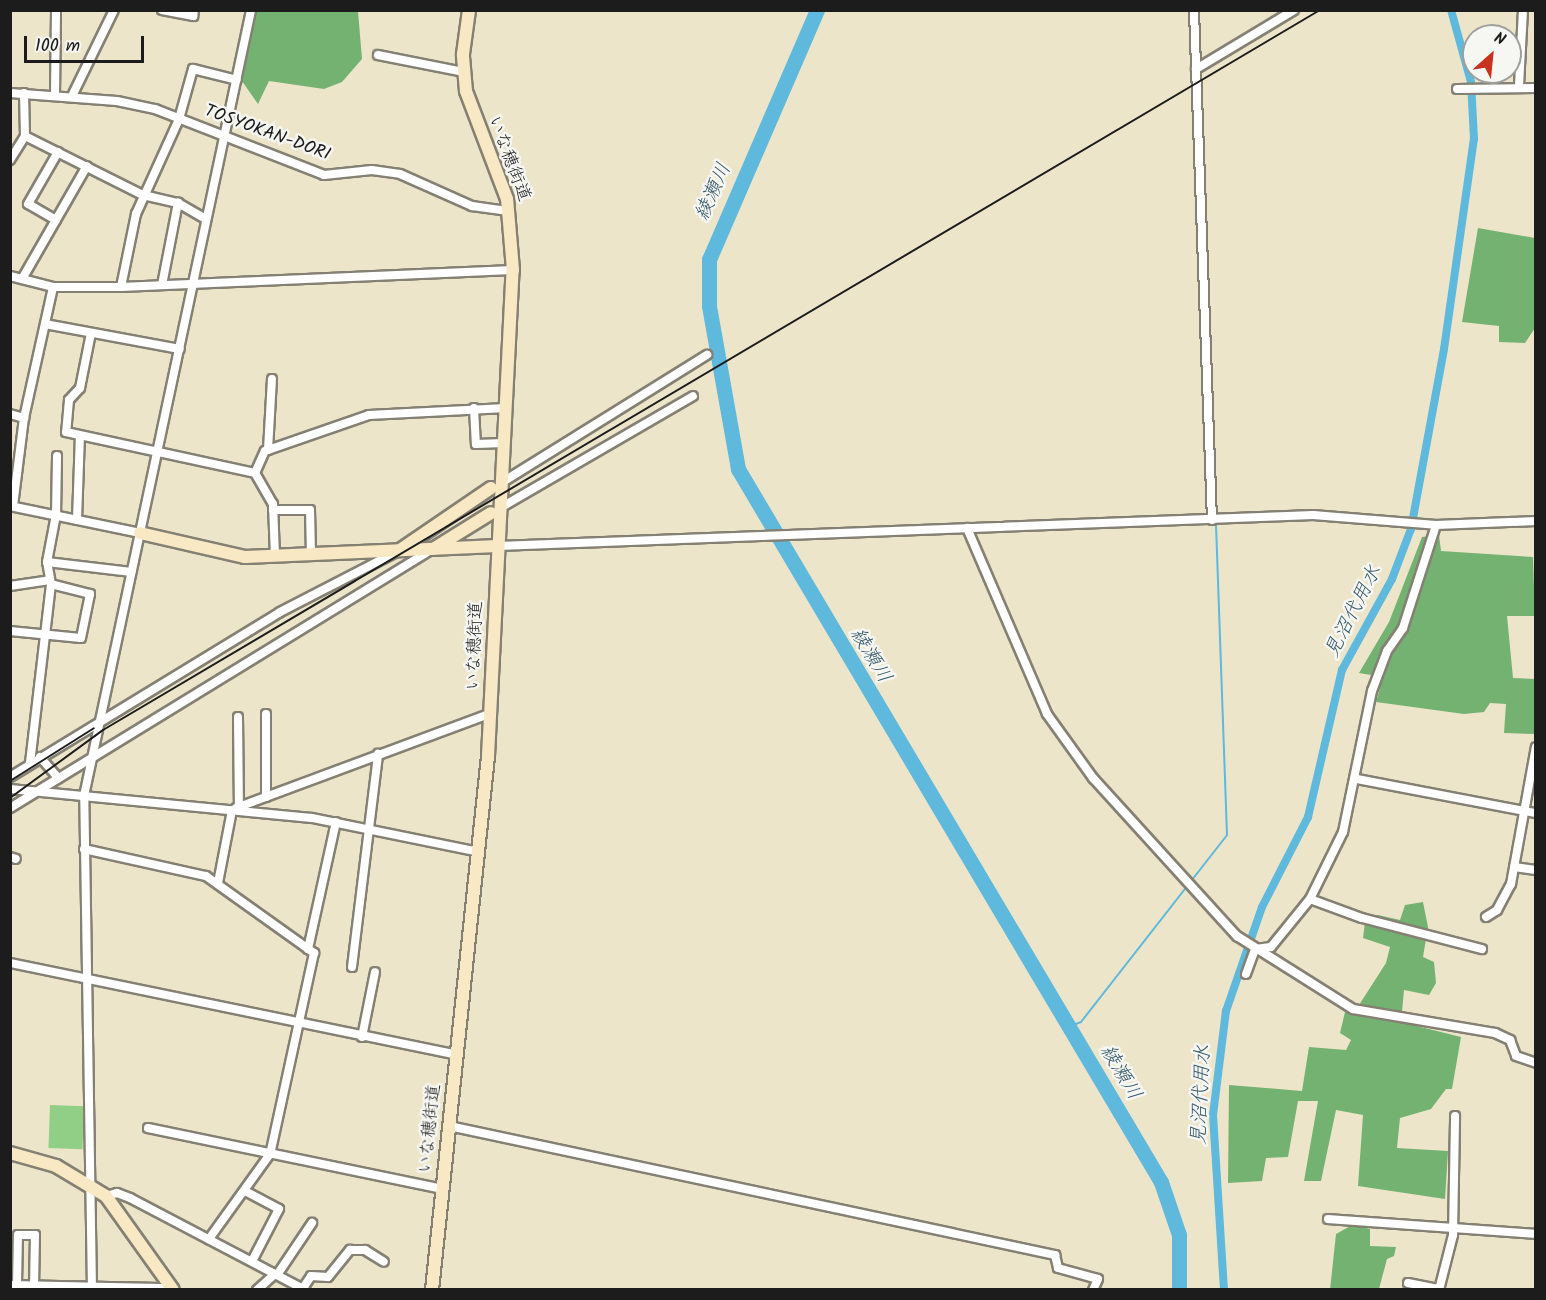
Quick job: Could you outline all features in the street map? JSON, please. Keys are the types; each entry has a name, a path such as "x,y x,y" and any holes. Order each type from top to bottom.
{"street":[{"path":"55,94 56,10"},
{"path":"73,94 114,10"},
{"path":"162,10 193,16 194,10"},
{"name":"いな穂街道","path":"432,1290 479,852 491,713 498,546 496,486 504,443 513,270 509,211 474,124 464,72 469,10"},
{"path":"1194,10 1212,520"},
{"path":"1196,69 1294,10"},
{"path":"1520,86 1523,10"},
{"path":"92,1288 84,795 131,572 161,454 249,11"},
{"path":"378,55 464,72"},
{"path":"121,287 144,195 178,119 193,69 237,80"},
{"path":"1457,90 1480,87 1536,88"},
{"name":"TOSYOKAN-DORI","path":"10,93 73,94 178,119 324,175 372,170 400,174 472,206 509,211"},
{"path":"10,160 26,136 24,93"},
{"path":"26,136 144,195 178,203 206,219"},
{"path":"56,220 28,204 58,152"},
{"path":"22,279 87,166"},
{"path":"162,285 178,203"},
{"path":"10,276 53,287 121,287 513,270"},
{"path":"53,287 24,417 11,506 245,557 793,533 1313,516 1436,525 1536,521"},
{"path":"45,324 180,350"},
{"path":"91,333 80,388 69,400 66,432 255,473"},
{"path":"10,777 280,612 399,550 496,486 707,355"},
{"path":"255,473 268,450 272,379"},
{"path":"10,808 495,510 693,396"},
{"path":"474,408 476,444 504,443"},
{"path":"268,450 369,415 506,408"},
{"path":"10,414 24,417"},
{"path":"77,520 80,436"},
{"path":"30,763 50,582 47,562 56,515 57,456"},
{"path":"255,473 273,510 275,556"},
{"path":"273,510 310,510 311,554"},
{"path":"1253,948 1271,946 1310,899 1343,832 1357,779 1372,691 1387,651 1403,628 1436,525"},
{"path":"967,528 1055,725 1144,838 1243,941 1353,1009 1495,1033 1510,1040 1516,1056 1536,1063"},
{"path":"47,562 131,572"},
{"path":"10,586 50,582 90,594 78,641 10,631"},
{"path":"236,808 491,713"},
{"path":"266,714 266,797"},
{"path":"218,883 236,808 238,717"},
{"path":"1486,917 1503,902 1514,867 1536,747"},
{"path":"352,967 371,829 378,754"},
{"path":"40,757 58,778"},
{"path":"1357,779 1536,813"},
{"path":"10,789 236,808 336,822 479,852"},
{"path":"308,949 336,822"},
{"path":"84,849 206,876 314,953 270,1154 209,1239"},
{"path":"1514,867 1536,870"},
{"path":"1310,899 1362,918 1482,949"},
{"path":"1246,974 1253,948"},
{"path":"10,963 457,1055"},
{"path":"362,1037 375,972"},
{"path":"1408,1283 1439,1289 1454,1224 1455,1116"},
{"path":"449,1126 1055,1255 1058,1268 1098,1279 1093,1290"},
{"path":"148,1128 443,1189"},
{"path":"10,1154 56,1166 90,1184 106,1196 173,1289"},
{"path":"245,1191 279,1209 252,1261"},
{"path":"106,1196 124,1195 304,1289 311,1276 328,1277 350,1250 366,1250 384,1262"},
{"path":"1328,1219 1454,1224 1536,1233"},
{"path":"257,1290 276,1274 312,1223"},
{"path":"34,1285 35,1235 18,1235 14,1285 173,1289"}],"green space":[{"path":"255,11 358,11 362,59 342,82 324,89 269,81 258,104 242,81"},
{"path":"1478,228 1535,238 1535,328 1525,343 1499,342 1499,326 1462,322"},
{"path":"1439,535 1441,551 1533,557 1535,616 1507,616 1513,678 1535,679 1535,734 1504,733 1506,704 1490,703 1484,712 1464,714 1376,702 1383,677 1359,673 1389,622 1422,537"},
{"path":"1423,902 1428,927 1423,957 1434,962 1436,983 1429,995 1404,990 1401,1022 1461,1037 1452,1089 1446,1089 1431,1109 1400,1118 1397,1148 1448,1151 1445,1199 1358,1186 1363,1115 1336,1110 1321,1181 1304,1181 1318,1101 1298,1101 1288,1157 1266,1158 1262,1181 1228,1183 1229,1085 1302,1091 1309,1047 1346,1050 1351,1040 1340,1033 1345,1012 1352,1014 1359,1005 1386,963 1390,947 1363,938 1365,922 1378,915 1400,920 1405,905"},
{"path":"50,1105 84,1106 82,1149 48,1148"},
{"path":"1354,1224 1370,1229 1370,1246 1396,1247 1394,1256 1387,1259 1379,1289 1330,1290 1336,1234"}],"waterway":[{"name":"綾瀬川","path":"817,10 709,259 709,306 738,469 1161,1182 1179,1235 1179,1290"},
{"path":"1198,10 1200,57"},
{"name":"見沼代用水","path":"1224,1290 1213,1115 1226,1011 1262,907 1308,817 1342,670 1392,579 1411,529 1444,349 1474,139 1471,82 1451,10"},
{"path":"1068,1027 1081,1022 1227,835 1204,185"}],"railway":[{"path":"10,798 103,730 1320,10"},
{"path":"10,781 94,728"}]}
